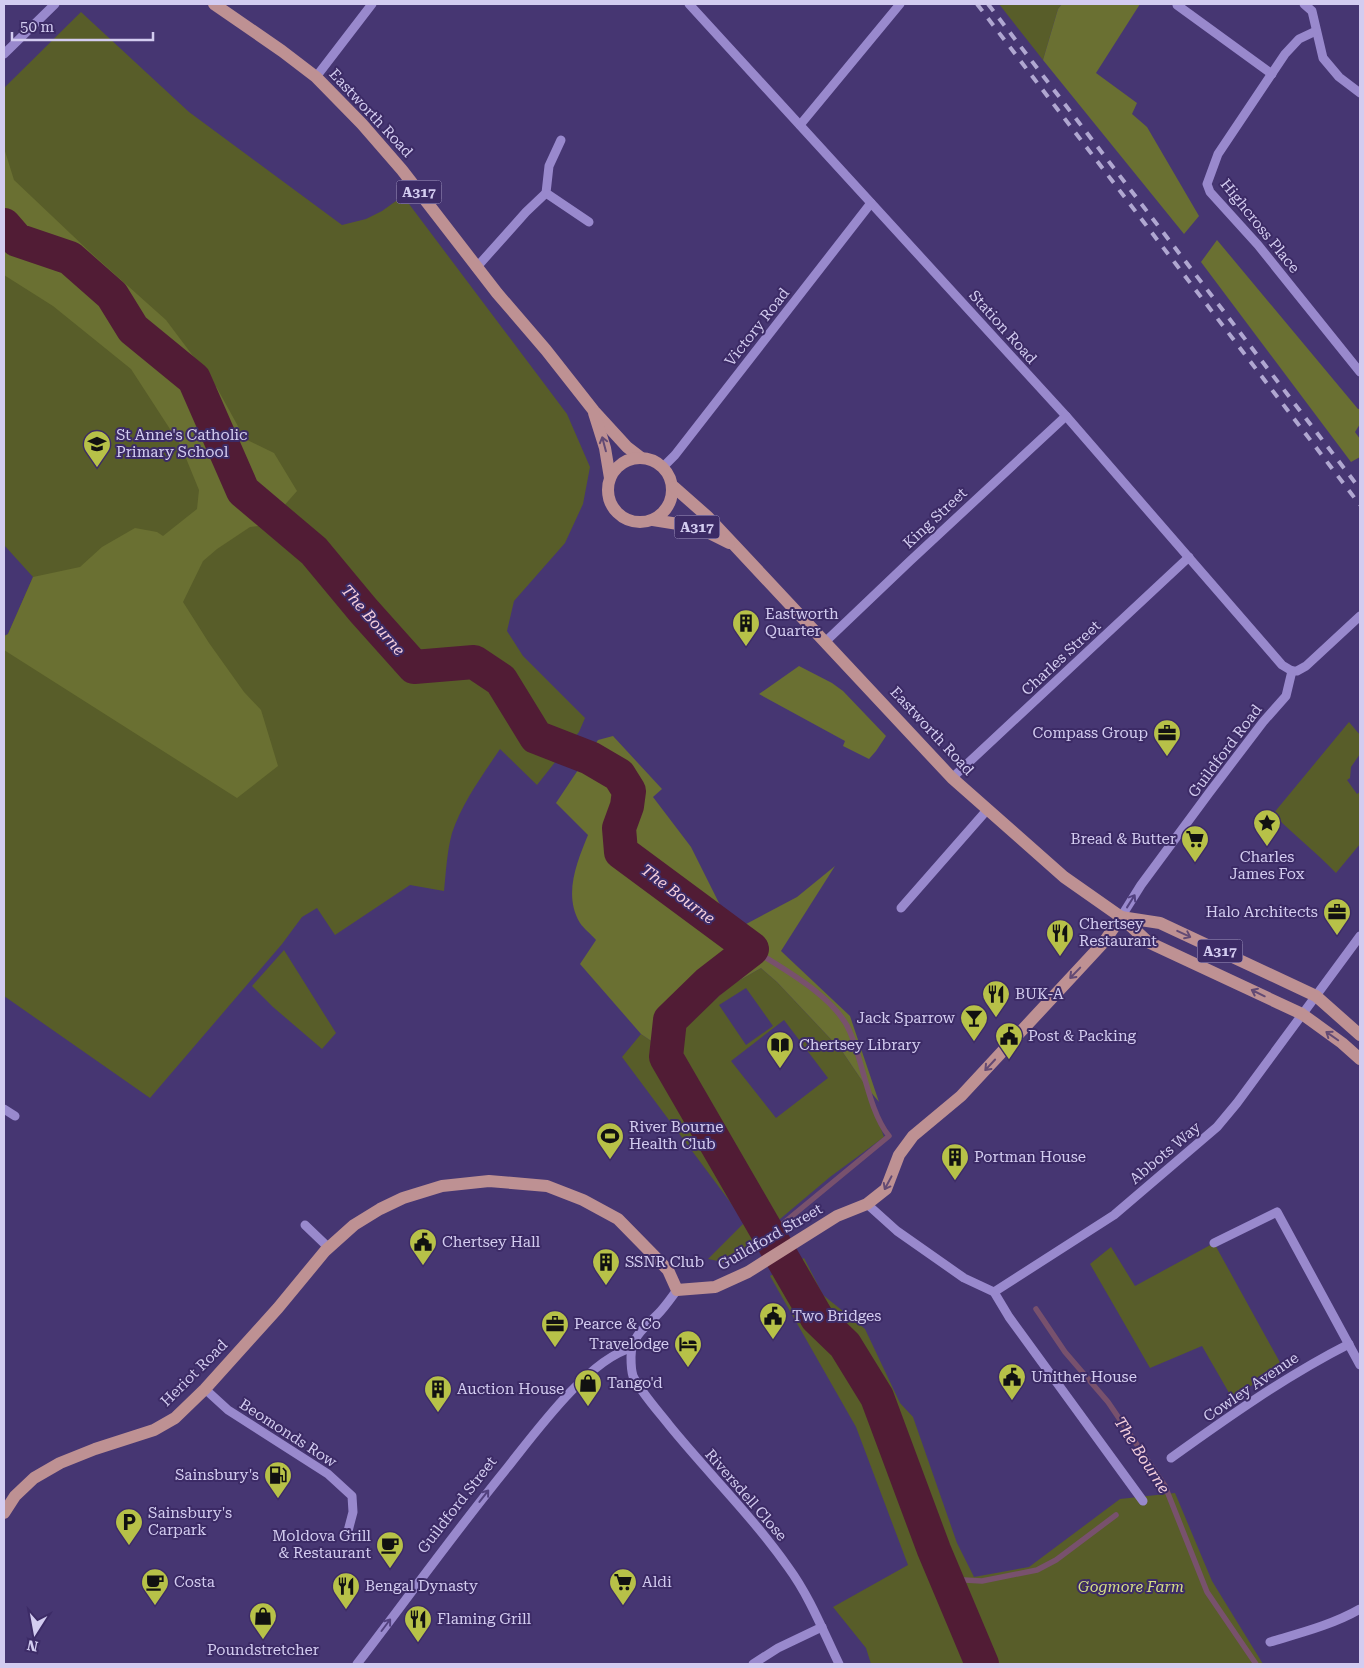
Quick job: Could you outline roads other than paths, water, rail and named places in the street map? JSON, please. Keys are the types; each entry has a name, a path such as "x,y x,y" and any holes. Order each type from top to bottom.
{"main road":[{"name":"Eastworth Road","path":"214,4 282,51 316,78 362,124 402,170 476,268 546,350 594,411 627,447 640,457"},
{"name":"Eastworth Road","path":"594,411 605,448 610,478"},
{"name":"A317","path":"610,478 608,494 611,504 617,513 626,519 636,522 653,520 661,515 668,508 674,487 663,467 656,462 640,457"},
{"path":"610,478 622,463 640,457"},
{"name":"Eastworth Road","path":"674,487 708,517 952,778 1064,877 1121,917"},
{"name":"Eastworth Road","path":"653,520 697,527 736,547"},
{"name":"A317","path":"1121,917 1160,923 1316,996 1360,1035"},
{"name":"A317","path":"1121,917 1148,942 1302,1014 1342,1043 1360,1059"},
{"name":"Guildford Street","path":"678,1290 715,1287 748,1272 837,1216 867,1204 886,1189 899,1155 913,1136 961,1096 1104,942 1121,917"},
{"name":"Heriot Road","path":"4,1513 15,1496 34,1478 60,1463 95,1449 154,1430 174,1418 205,1389 329,1248 354,1226 380,1209 403,1198 442,1186 489,1180 547,1186 583,1200 618,1219 668,1270 678,1290"}],"street":[{"path":"4,54 55,4"},
{"path":"316,78 372,4"},
{"name":"Station Road","path":"689,4 1066,416 1282,665 1292,671"},
{"path":"800,125 900,4"},
{"path":"1304,4 1312,11 1323,58 1339,76 1360,93"},
{"path":"1177,5 1272,74"},
{"name":"Highcross Place","path":"1316,31 1298,39 1272,74 1218,154 1207,184 1210,192 1258,245 1360,372"},
{"path":"476,268 526,212 546,193 549,166 561,140"},
{"path":"546,193 589,222"},
{"name":"Victory Road","path":"663,467 675,456 871,203"},
{"path":"1352,363 1360,357"},
{"name":"King Street","path":"825,642 1066,416"},
{"name":"Charles Street","path":"952,778 1189,557"},
{"path":"1292,671 1297,671 1306,666 1360,616"},
{"name":"Guildford Road","path":"1121,917 1209,793 1263,722 1286,696 1292,671"},
{"path":"901,908 987,810"},
{"name":"Abbots Way","path":"994,1292 1114,1215 1218,1127 1360,936"},
{"path":"4,1109 16,1116"},
{"path":"867,1204 897,1231 964,1278 994,1292 1009,1317 1143,1501"},
{"path":"1214,1243 1277,1212 1360,1366"},
{"path":"304,1224 329,1248"},
{"path":"631,1348 642,1329 659,1314 678,1290"},
{"name":"Cowley Avenue","path":"1171,1458 1275,1385 1349,1344"},
{"name":"Riversdell Close","path":"631,1348 633,1376 699,1462 770,1542 790,1569 822,1627 839,1664"},
{"name":"Guildford Street","path":"357,1664 484,1496 542,1424 584,1378 616,1354 631,1348"},
{"name":"Beomonds Row","path":"205,1389 228,1410 328,1474 352,1496 353,1512 348,1532"},
{"path":"1270,1642 1312,1629 1360,1610"},
{"path":"753,1664 778,1648 822,1627"}],"waterway":[{"name":"The Bourne","path":"4,225 17,240 70,258 112,295 133,329 194,379 243,491 314,551 414,667 474,662 501,680 536,737 590,758 619,775 629,791 627,806 619,828 621,852 752,949 708,983 670,1020 666,1057 817,1318 845,1345 877,1397 934,1550 982,1664"},
{"name":"The Bourne","path":"752,949 807,985 833,1007 843,1019 855,1044 876,1114 889,1136 769,1235"},
{"name":"The Bourne","path":"1036,1309 1065,1352 1108,1402 1165,1486 1207,1592 1256,1664"},
{"name":"The Bourne","path":"946,1579 982,1581 1037,1570 1056,1560 1116,1515"}],"railway":[{"path":"977,4 1360,505"},
{"path":"988,4 1360,489"}],"place":[{"name":"St Anne's Catholic Primary School","path":"97,468"},
{"name":"Eastworth Quarter","path":"746,647"},
{"name":"Compass Group","path":"1167,757"},
{"name":"Charles James Fox","path":"1267,847"},
{"name":"Bread & Butter","path":"1195,863"},
{"name":"Halo Architects","path":"1337,936"},
{"name":"Chertsey Restaurant","path":"1060,957"},
{"name":"BUK-A","path":"996,1018"},
{"name":"Jack Sparrow","path":"974,1042"},
{"name":"Post & Packing","path":"1009,1060"},
{"name":"Chertsey Library","path":"780,1069"},
{"name":"River Bourne Health Club","path":"610,1160"},
{"name":"Portman House","path":"955,1181"},
{"name":"Chertsey Hall","path":"423,1266"},
{"name":"SSNR Club","path":"606,1286"},
{"name":"Two Bridges","path":"773,1340"},
{"name":"Pearce & Co","path":"555,1348"},
{"name":"Travelodge","path":"688,1368"},
{"name":"Unither House","path":"1012,1401"},
{"name":"Tango'd","path":"588,1407"},
{"name":"Auction House","path":"438,1413"},
{"name":"Sainsbury's","path":"278,1499"},
{"name":"Sainsbury's Carpark","path":"129,1546"},
{"name":"Moldova Grill & Restaurant","path":"390,1569"},
{"name":"Costa","path":"155,1606"},
{"name":"Aldi","path":"623,1606"},
{"name":"Bengal Dynasty","path":"346,1610"},
{"name":"Poundstretcher","path":"263,1640"},
{"name":"Flaming Grill","path":"418,1643"}],"park label":[{"name":"Gogmore Farm","path":"1131,1587"}]}
